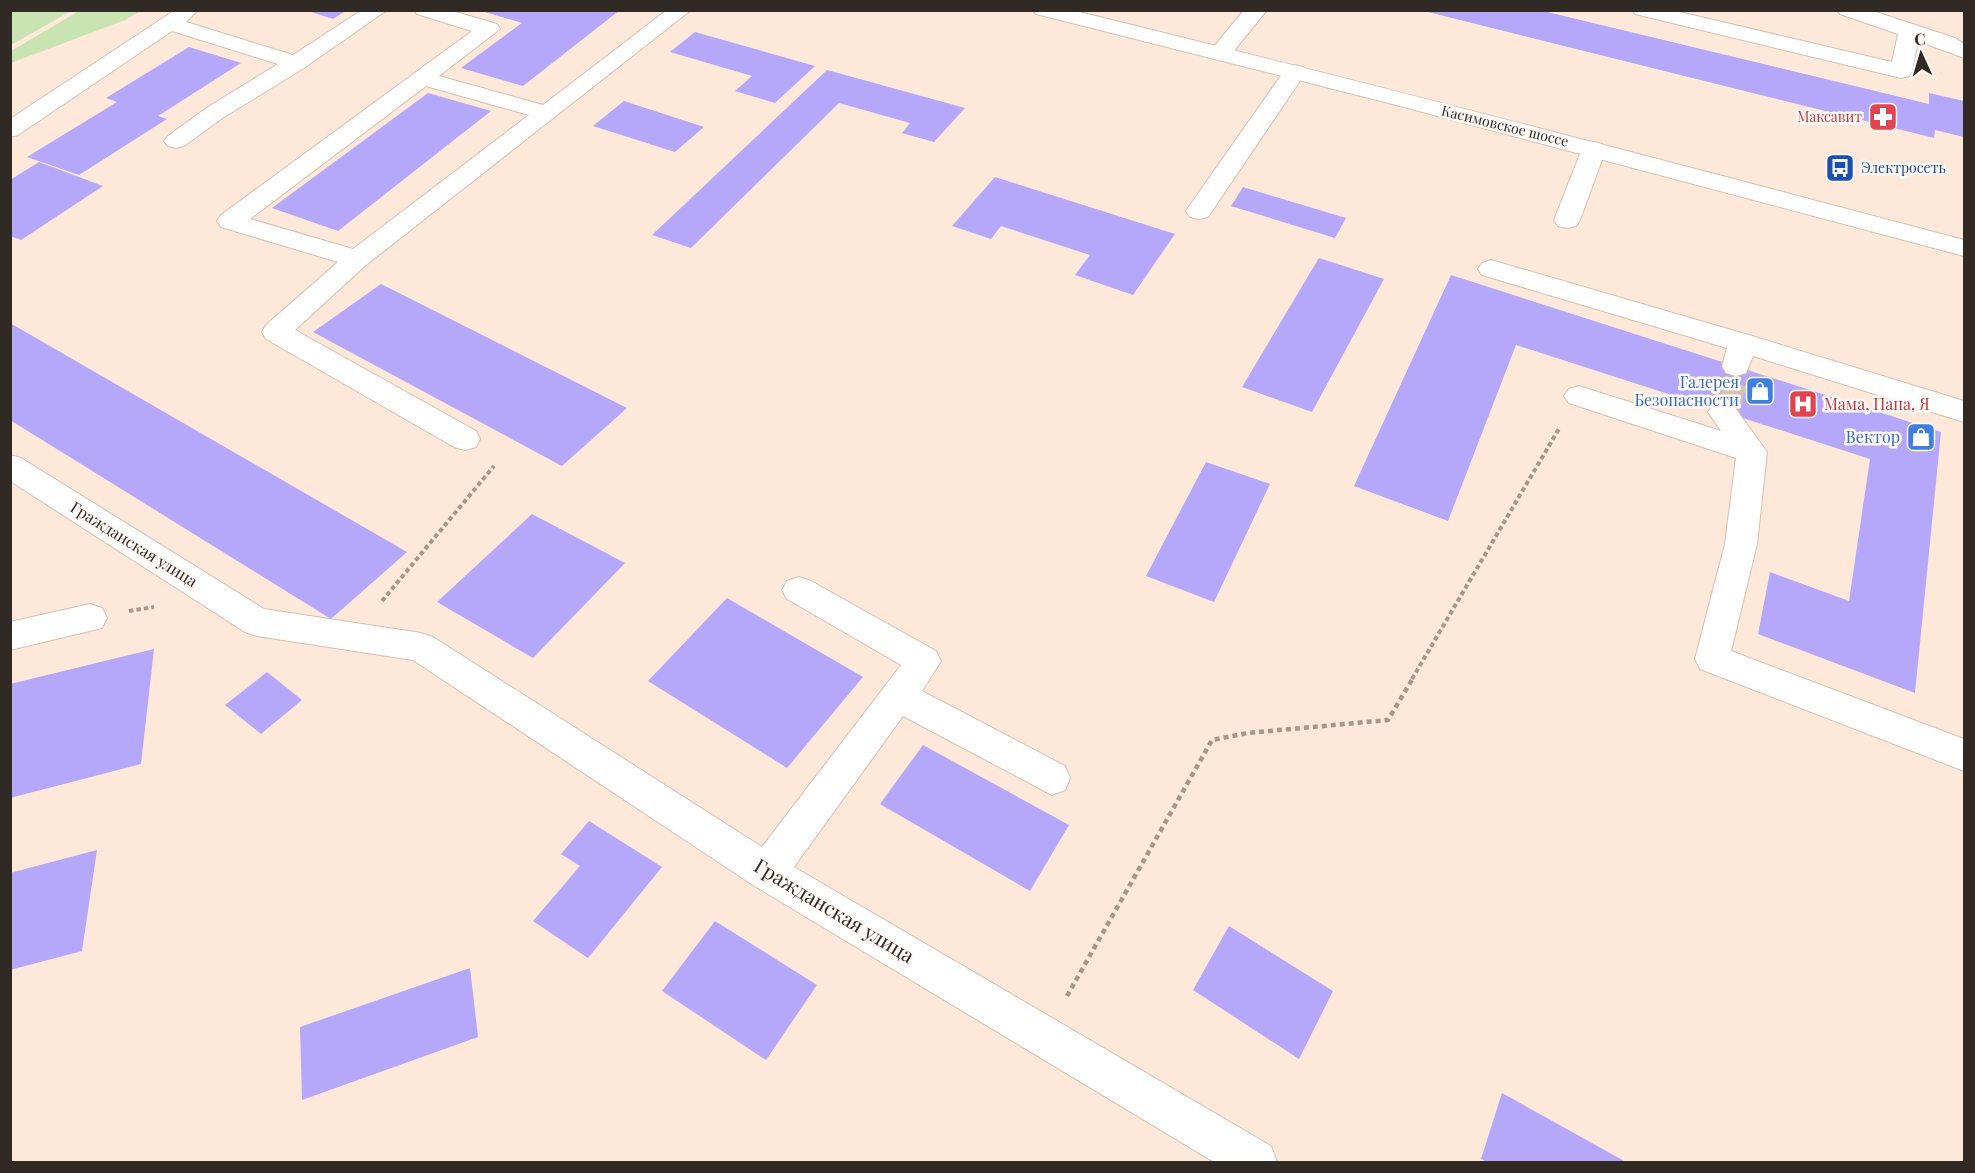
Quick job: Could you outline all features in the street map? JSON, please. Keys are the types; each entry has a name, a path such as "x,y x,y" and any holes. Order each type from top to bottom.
{"street":[{"path":"10,130 189,10"},
{"path":"176,141 216,112 377,10"},
{"path":"357,259 230,221 489,29 424,10"},
{"path":"465,439 276,332 357,259 681,10"},
{"name":"Касимовское шоссе","path":"1043,10 1594,149 1965,248"},
{"path":"1220,53 1244,22 1257,10"},
{"path":"1642,10 1901,70 1909,31"},
{"path":"1847,10 1880,16 1909,31 1965,52"},
{"path":"169,23 296,63"},
{"path":"1199,211 1295,72"},
{"path":"422,78 548,113"},
{"path":"1567,220 1594,149"},
{"path":"1491,269 1739,355 1965,412"},
{"path":"1579,396 1752,452"},
{"path":"1723,411 1752,452 1742,544 1712,660 1965,755"},
{"name":"Гражданская улица","path":"10,466 257,622 421,647 767,872 1255,1162"},
{"path":"767,872 924,661 799,590"},
{"path":"10,636 90,618"},
{"path":"898,696 1052,778"}],"path":[{"path":"1044,1036 1212,740 1248,733 1388,720 1579,396"},
{"path":"353,636 501,458 465,439"}],"green space":[{"path":"11,10 71,10 71,11 11,45"},
{"path":"79,11 140,11 125,20 11,63 11,51"}],"building":[{"path":"305,10 347,10 333,19"},
{"path":"478,10 620,10 523,86 461,68 522,23"},
{"path":"1420,10 1539,10 1929,104 1929,93 1964,101 1964,137 1935,130 1934,138"},
{"path":"695,32 815,66 775,103 735,91 752,76 670,52"},
{"path":"189,47 241,63 158,116 167,119 79,175 27,157 117,102 106,98"},
{"path":"827,70 965,108 934,142 902,133 910,123 839,103 691,248 652,235"},
{"path":"428,93 491,111 338,231 272,208"},
{"path":"624,101 704,127 675,152 593,126"},
{"path":"39,162 103,186 21,240 10,236 10,180"},
{"path":"995,177 1175,234 1133,295 1075,275 1090,255 1001,226 991,239 952,226"},
{"path":"1243,187 1346,218 1335,238 1231,206"},
{"path":"1319,258 1384,279 1312,412 1242,387"},
{"path":"1451,275 1941,432 1915,693 1758,634 1770,572 1849,601 1870,459 1516,345 1448,521 1354,486"},
{"path":"381,284 627,408 562,466 313,332"},
{"path":"10,323 407,552 331,619 10,420"},
{"path":"1206,462 1270,484 1214,602 1146,576"},
{"path":"532,514 625,563 533,658 437,602"},
{"path":"727,598 863,677 787,768 648,681"},
{"path":"154,649 141,764 10,798 10,684"},
{"path":"267,672 302,700 261,734 225,705"},
{"path":"923,745 1069,825 1030,891 880,804"},
{"path":"589,821 662,867 588,958 533,921 580,866 561,854"},
{"path":"97,850 82,951 10,970 10,873"},
{"path":"715,921 817,985 766,1060 662,991"},
{"path":"1229,926 1333,991 1299,1059 1193,990"},
{"path":"470,968 478,1037 302,1100 300,1027"},
{"path":"1502,1093 1626,1162 1487,1162 1481,1159"}],"tunnel":[{"path":"1723,412 1736,366"}],"place":[{"name":"Максавит","path":"1883,117"},
{"name":"Электросеть","path":"1840,168"},
{"name":"Галерея Безопасности","path":"1760,391"},
{"name":"Мама, Папа, Я","path":"1803,404"},
{"name":"Вектор","path":"1921,437"}]}
